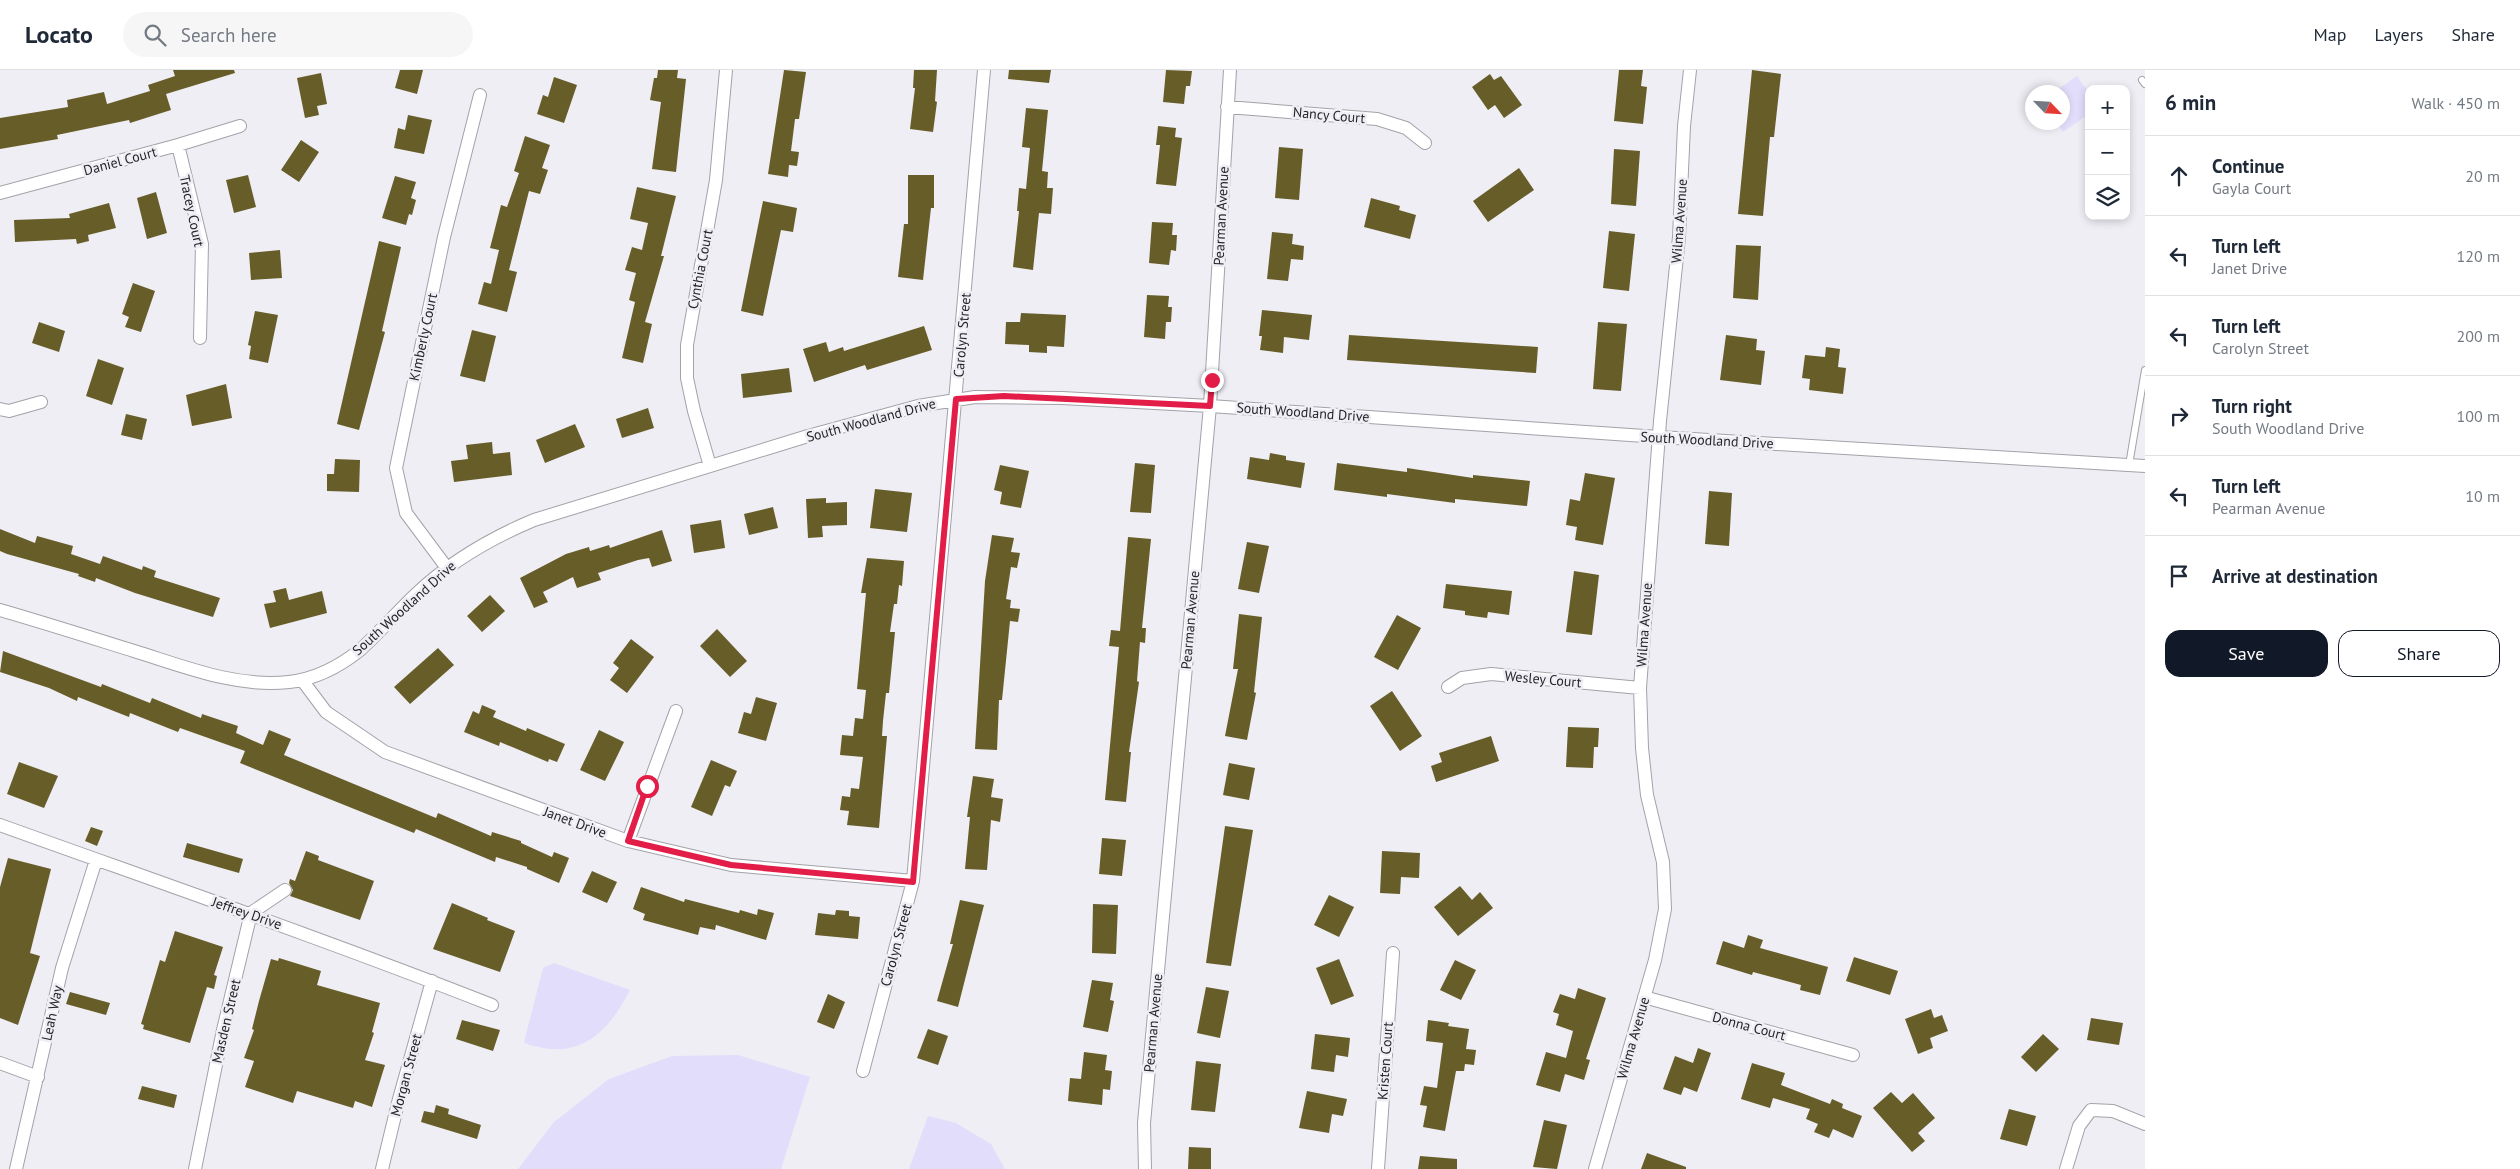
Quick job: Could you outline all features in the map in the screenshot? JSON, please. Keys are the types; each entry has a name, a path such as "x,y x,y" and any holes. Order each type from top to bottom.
{"street":[{"name":"Cynthia Court","path":"710,466 689,387 687,345 716,180 726,70"},
{"name":"Carolyn Street","path":"863,1071 913,882 984,70"},
{"name":"Pearman Avenue","path":"1145,1169 1144,1123 1210,406 1230,70"},
{"name":"Wilma Avenue","path":"1594,1169 1661,936 1666,886 1656,828 1647,795 1642,748 1640,688 1659,437 1679,237 1684,126 1690,70"},
{"name":"Kimberly Court","path":"448,568 406,513 396,468 444,237 480,95"},
{"name":"Nancy Court","path":"1227,107 1377,119 1406,128 1425,143"},
{"name":"Daniel Court","path":"0,193 178,145 240,126"},
{"name":"Tracey Court","path":"178,145 202,244 200,338"},
{"name":"South Woodland Drive","path":"0,610 212,674 263,683 302,680 337,666 358,651 416,594 482,544 534,520 710,466 918,406 956,399 1014,396 1210,406 1659,437 2145,466"},
{"path":"0,409 9,411 41,402"},
{"name":"Wesley Court","path":"1448,687 1462,678 1491,674 1640,688"},
{"name":"Janet Drive","path":"302,680 326,712 385,752 628,841 731,865 913,882"},
{"path":"628,841 676,711"},
{"name":"Jeffrey Drive","path":"0,825 251,913 492,1005"},
{"name":"Leah Way","path":"16,1169 62,968 96,860"},
{"path":"251,913 285,890"},
{"name":"Masden Street","path":"195,1169 223,1030 251,913"},
{"name":"Kristen Court","path":"1378,1169 1393,953"},
{"name":"Morgan Street","path":"382,1169 399,1099 432,981"},
{"name":"Donna Court","path":"1644,997 1853,1055"},
{"path":"0,1063 38,1077"},
{"path":"2066,1169 2079,1126 2091,1110 2113,1111 2145,1124"}],"lane":[{"path":"2129,465 2145,370"}],"shaded area":[{"path":"2077,76 2085,87 2085,117 2070,127 2070,85 2064,85"},
{"path":"554,963 630,990 615,1015 596,1035 573,1047 559,1049 543,1048 524,1042 543,968"},
{"path":"738,1055 810,1077 781,1169 518,1169 554,1122 609,1079 672,1056"},
{"path":"928,1116 956,1123 991,1144 1005,1169 909,1169"}],"building":[{"path":"173,70 234,70 235,73 166,94 171,110 130,123 129,120 57,135 58,139 0,149 0,118 68,107 67,100 104,92 107,104 150,91 148,85 175,76"},
{"path":"400,70 423,70 417,94 395,88"},
{"path":"658,70 678,70 677,78 686,79 676,172 652,169 661,102 650,100 654,78 657,78"},
{"path":"784,70 806,72 799,119 795,119 791,151 799,152 797,166 789,165 788,177 768,174"},
{"path":"914,70 937,70 935,101 937,102 933,132 910,129 915,88 913,88"},
{"path":"1009,70 1051,70 1049,83 1008,79"},
{"path":"1166,70 1192,71 1190,86 1186,86 1184,104 1163,102"},
{"path":"1619,70 1643,70 1641,86 1647,87 1643,124 1614,121"},
{"path":"1752,70 1781,74 1774,137 1770,137 1763,216 1738,214"},
{"path":"321,73 327,104 317,106 319,115 305,118 297,78"},
{"path":"1490,74 1494,80 1501,76 1522,105 1504,118 1495,105 1488,110 1472,87"},
{"path":"554,77 577,85 564,123 537,114 543,95 548,97"},
{"path":"1026,108 1048,110 1042,171 1048,172 1047,188 1053,188 1051,214 1039,213 1033,270 1013,267 1019,211 1017,211 1019,188 1026,189 1030,148 1022,147"},
{"path":"408,115 432,120 424,154 394,148 398,128 405,130"},
{"path":"1158,126 1176,128 1175,137 1182,138 1176,186 1156,184 1160,145 1156,145"},
{"path":"525,136 550,145 542,168 548,170 540,194 529,191 509,270 517,272 507,312 478,304 484,282 491,284 499,250 490,248 501,205 507,207 519,173 514,171"},
{"path":"301,140 319,152 299,182 281,170"},
{"path":"1279,147 1303,149 1299,200 1275,198"},
{"path":"1614,149 1640,151 1636,206 1611,204"},
{"path":"1519,168 1534,190 1488,222 1473,201"},
{"path":"248,175 256,207 234,213 226,180"},
{"path":"908,175 934,175 934,208 931,208 923,280 898,277 904,224 908,224"},
{"path":"395,176 416,182 411,198 416,200 412,215 409,214 406,225 382,218"},
{"path":"637,187 676,196 661,256 664,256 645,322 652,324 643,363 622,358 635,302 629,300 636,273 625,270 632,247 642,250 648,223 630,219"},
{"path":"156,192 167,233 147,239 137,198"},
{"path":"1371,198 1400,206 1399,210 1416,215 1410,239 1364,227"},
{"path":"763,201 797,208 793,232 781,230 763,316 741,311"},
{"path":"109,203 116,228 88,235 89,241 77,244 76,239 15,242 14,220 70,218 69,214"},
{"path":"1152,222 1173,223 1172,235 1177,235 1176,251 1171,250 1169,265 1149,263"},
{"path":"1609,231 1635,234 1629,291 1603,288"},
{"path":"1272,232 1293,234 1292,244 1304,246 1303,260 1291,259 1288,281 1267,279"},
{"path":"379,241 401,247 382,331 385,332 359,430 337,424"},
{"path":"1736,245 1761,246 1758,300 1733,298"},
{"path":"280,250 282,278 251,280 249,253"},
{"path":"133,283 155,291 141,332 125,327 129,317 122,314"},
{"path":"1147,295 1169,296 1168,307 1172,307 1171,322 1166,322 1165,339 1144,337"},
{"path":"1262,310 1312,315 1309,340 1284,337 1283,353 1260,350 1262,336 1259,336"},
{"path":"255,311 278,315 268,363 249,359 251,346 248,345"},
{"path":"1021,313 1066,315 1064,347 1047,346 1047,353 1029,352 1029,345 1005,344 1006,322 1020,322"},
{"path":"39,322 65,331 59,352 32,343"},
{"path":"1598,322 1627,324 1621,391 1593,389"},
{"path":"924,326 932,350 867,370 865,365 814,382 803,349 826,342 829,352 843,347 844,351"},
{"path":"472,330 496,336 485,382 460,376"},
{"path":"1349,335 1538,347 1536,373 1347,360"},
{"path":"1726,335 1757,339 1756,350 1765,351 1761,385 1720,380"},
{"path":"1826,347 1840,349 1838,367 1846,368 1843,394 1809,390 1810,379 1802,378 1805,355 1825,357"},
{"path":"98,359 124,368 112,405 86,396"},
{"path":"789,368 792,392 743,398 741,374"},
{"path":"226,384 232,418 192,426 186,395"},
{"path":"648,408 654,428 622,438 616,419"},
{"path":"126,414 147,419 142,440 121,435"},
{"path":"575,424 585,447 545,463 536,440"},
{"path":"492,442 493,454 510,452 512,475 454,482 451,461 468,459 466,445"},
{"path":"1270,453 1286,456 1286,460 1305,463 1301,488 1247,479 1250,457 1269,460"},
{"path":"335,459 360,460 359,492 327,491 327,474 334,474"},
{"path":"1135,463 1155,465 1151,513 1130,512"},
{"path":"1337,463 1407,472 1407,468 1473,478 1473,475 1530,481 1527,506 1455,499 1455,503 1387,494 1387,497 1334,490"},
{"path":"1000,465 1029,471 1021,508 1000,504 1002,492 994,490"},
{"path":"1585,473 1615,478 1603,545 1575,540 1577,527 1566,525 1570,499 1580,501"},
{"path":"875,489 912,493 907,532 870,528"},
{"path":"1709,491 1732,493 1729,546 1705,544"},
{"path":"826,498 826,503 847,502 847,525 822,526 823,537 808,538 806,499"},
{"path":"773,507 778,528 749,535 744,514"},
{"path":"721,520 725,548 694,553 690,525"},
{"path":"0,529 35,543 37,536 73,546 71,554 100,564 103,556 142,570 143,566 156,571 154,577 220,598 213,617 135,593 96,578 95,582 78,576 79,574 0,551"},
{"path":"662,530 672,561 652,567 649,558 638,560 598,573 601,580 577,588 573,577 543,592 548,602 534,608 520,578 566,554 589,547 590,551 609,545 610,548"},
{"path":"992,535 1014,538 1011,552 1020,553 1017,568 1011,567 1006,599 1011,600 1010,608 1020,609 1018,622 1010,621 1002,700 999,700 997,750 975,749 985,581"},
{"path":"1128,537 1151,539 1142,628 1146,628 1145,643 1140,642 1137,681 1139,682 1129,752 1131,752 1126,802 1105,800 1119,647 1109,646 1111,630 1120,631"},
{"path":"1247,542 1269,546 1259,593 1238,589"},
{"path":"867,558 904,561 902,586 899,585 897,604 894,604 890,632 895,632 889,693 886,693 883,721 882,736 887,736 879,828 847,825 849,811 840,810 842,796 850,797 851,788 859,789 863,757 840,755 842,735 853,736 855,718 863,719 866,690 857,689 866,593 861,593"},
{"path":"1574,571 1599,575 1592,635 1566,632"},
{"path":"1446,584 1512,591 1509,615 1488,612 1487,618 1465,615 1465,611 1443,608"},
{"path":"286,588 289,600 322,591 327,613 270,628 264,604 276,602 273,591"},
{"path":"490,595 505,611 482,632 467,616"},
{"path":"1239,614 1262,617 1254,692 1256,693 1247,740 1225,736 1238,669 1233,669"},
{"path":"1397,615 1421,628 1398,670 1374,657"},
{"path":"717,629 747,661 730,677 700,646"},
{"path":"631,639 654,657 627,693 610,680 619,668 613,663"},
{"path":"438,648 454,665 410,704 394,687"},
{"path":"3,651 101,687 102,684 150,703 152,698 201,718 202,714 238,726 236,733 263,745 269,730 291,739 284,755 436,818 438,813 491,836 492,832 521,841 521,843 552,857 554,852 569,858 559,883 527,869 527,867 496,857 495,862 416,829 414,833 240,763 245,751 180,728 178,732 130,713 129,717 78,697 77,701 49,688 0,672"},
{"path":"1392,691 1422,736 1400,751 1370,706"},
{"path":"756,697 777,703 766,741 738,733 744,712 751,714"},
{"path":"482,705 496,711 493,717 526,731 527,728 565,744 557,762 549,759 548,762 500,742 499,746 464,732 473,711 479,714"},
{"path":"1568,727 1599,728 1598,747 1594,747 1593,768 1566,767"},
{"path":"599,730 624,742 605,781 580,770"},
{"path":"1491,736 1499,761 1436,782 1431,766 1442,762 1439,753"},
{"path":"711,760 737,771 730,787 725,785 712,816 691,807"},
{"path":"19,762 58,776 44,808 7,794"},
{"path":"1229,763 1255,768 1249,800 1223,795"},
{"path":"973,776 994,779 991,797 1003,799 1000,822 991,820 987,870 965,869 970,817 967,817"},
{"path":"1225,826 1253,830 1231,966 1206,963"},
{"path":"91,827 103,831 97,846 85,841"},
{"path":"1102,838 1126,840 1122,876 1099,874"},
{"path":"187,843 243,859 239,873 183,857"},
{"path":"306,851 319,856 318,860 374,881 360,920 290,896 293,890 289,883 290,879 295,881"},
{"path":"1382,851 1420,853 1419,878 1401,877 1400,894 1380,893"},
{"path":"8,858 51,869 30,953 40,956 18,1025 0,1018 0,887"},
{"path":"592,871 617,882 607,903 582,892"},
{"path":"1460,886 1472,900 1480,892 1493,908 1458,936 1434,907"},
{"path":"641,887 684,902 685,899 739,913 740,910 757,915 758,909 774,913 766,940 716,925 715,930 700,927 698,935 643,920 645,914 633,909"},
{"path":"1329,895 1354,907 1339,937 1314,925"},
{"path":"960,900 984,905 958,1007 937,1001 953,944 950,944"},
{"path":"452,903 515,931 500,972 433,949"},
{"path":"1093,904 1118,905 1116,954 1092,953"},
{"path":"836,910 849,911 849,916 860,917 858,939 815,935 818,913 835,915"},
{"path":"175,931 223,947 214,975 217,976 214,989 207,987 190,1043 143,1029 144,1025 141,1024 160,960 165,962"},
{"path":"1748,935 1763,940 1760,948 1828,967 1820,995 1800,990 1801,985 1753,972 1752,975 1716,964 1723,941 1744,948"},
{"path":"1854,957 1898,971 1890,995 1846,981"},
{"path":"279,958 321,971 317,985 380,1003 372,1032 374,1033 365,1060 385,1065 372,1107 355,1101 353,1108 297,1091 293,1103 245,1087 254,1061 244,1058 254,1030 252,1029 259,1001 271,959 278,961"},
{"path":"1339,959 1354,996 1331,1005 1316,968"},
{"path":"1455,960 1476,970 1461,1000 1440,990"},
{"path":"1092,980 1113,983 1110,1000 1114,1001 1108,1032 1083,1027"},
{"path":"1206,987 1229,991 1220,1038 1197,1033"},
{"path":"1578,988 1606,998 1586,1059 1590,1060 1584,1080 1565,1074 1560,1092 1536,1085 1546,1052 1566,1058 1573,1031 1556,1025 1559,1014 1553,1012 1560,994 1575,999"},
{"path":"70,992 110,1003 106,1015 66,1004"},
{"path":"828,994 845,1002 834,1029 817,1022"},
{"path":"1931,1009 1934,1018 1942,1015 1948,1031 1930,1038 1933,1048 1918,1054 1905,1019"},
{"path":"2091,1018 2123,1023 2119,1045 2087,1040"},
{"path":"462,1020 500,1030 493,1051 456,1039"},
{"path":"1428,1020 1449,1023 1448,1026 1469,1029 1466,1049 1476,1050 1474,1065 1465,1064 1464,1071 1456,1071 1445,1131 1423,1127 1427,1106 1420,1105 1424,1086 1437,1088 1443,1043 1426,1041"},
{"path":"928,1029 948,1036 938,1065 917,1058"},
{"path":"1315,1034 1350,1038 1348,1057 1336,1055 1334,1072 1311,1069"},
{"path":"2043,1034 2059,1049 2036,1072 2021,1057"},
{"path":"1698,1048 1711,1053 1697,1092 1684,1087 1681,1095 1663,1089 1675,1056 1693,1063"},
{"path":"1084,1052 1107,1055 1105,1070 1112,1071 1110,1090 1103,1089 1102,1105 1068,1101 1070,1078 1081,1079"},
{"path":"1196,1061 1221,1064 1215,1112 1191,1110"},
{"path":"1752,1063 1785,1073 1781,1085 1830,1104 1832,1099 1843,1104 1842,1108 1862,1116 1853,1138 1833,1129 1829,1138 1814,1132 1818,1124 1806,1119 1810,1109 1773,1098 1770,1108 1741,1099"},
{"path":"142,1086 177,1095 174,1108 138,1099"},
{"path":"1307,1091 1347,1099 1343,1116 1332,1114 1329,1133 1299,1128"},
{"path":"1891,1092 1902,1103 1913,1093 1935,1118 1918,1133 1925,1141 1912,1152 1873,1108"},
{"path":"436,1105 449,1109 448,1114 481,1125 477,1139 421,1122 424,1111 434,1113"},
{"path":"2009,1109 2036,1116 2027,1146 2000,1139"},
{"path":"1544,1120 1567,1125 1557,1169 1533,1167"},
{"path":"1189,1147 1211,1148 1211,1169 1188,1169"},
{"path":"1647,1153 1686,1167 1686,1169 1641,1169"},
{"path":"1420,1156 1457,1159 1457,1169 1418,1169"}],"route":[{"path":"647,786 628,841 731,865 913,882 956,399 1004,396 1210,406 1212,380"}]}
